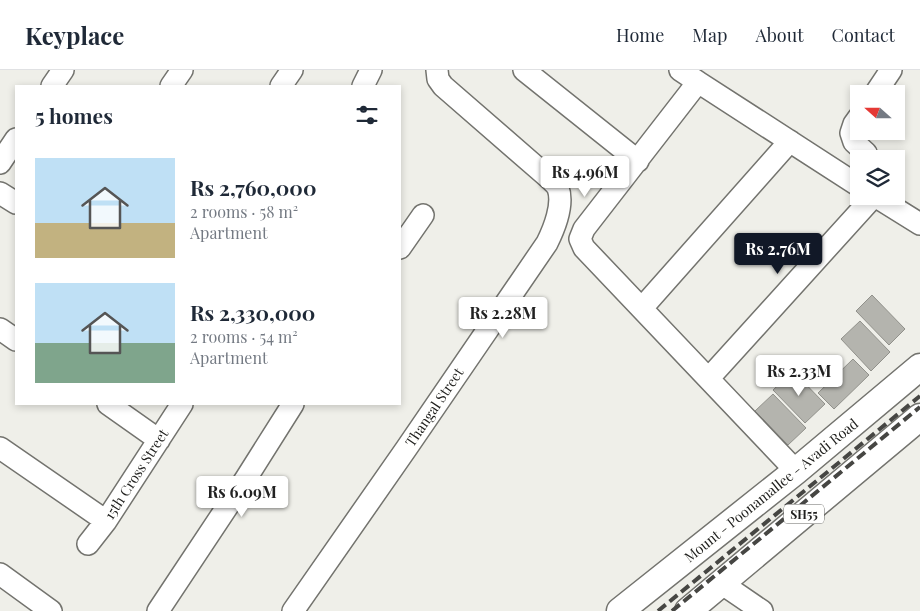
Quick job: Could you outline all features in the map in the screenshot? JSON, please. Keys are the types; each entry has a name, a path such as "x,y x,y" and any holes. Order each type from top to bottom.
{"main road":[{"name":"Mount - Poonamallee - Avadi Road","path":"620,611 796,471 920,367"},
{"name":"SH55","path":"688,611 920,417"}],"street":[{"path":"53,85 63,70"},
{"path":"172,85 182,70"},
{"path":"282,85 292,70"},
{"path":"364,85 371,70"},
{"name":"Thangal Street","path":"293,611 547,243 556,223 560,205 557,186 444,86 438,79 437,70"},
{"path":"524,70 638,161"},
{"path":"680,70 850,180"},
{"path":"881,85 891,70"},
{"path":"698,82 584,229 580,239 584,248 796,471"},
{"path":"0,163 15,140"},
{"path":"853,140 863,150"},
{"path":"642,308 790,141"},
{"path":"0,193 15,202"},
{"path":"709,378 866,205"},
{"path":"889,205 920,224"},
{"path":"401,247 424,215"},
{"path":"0,329 15,339"},
{"path":"109,405 160,440"},
{"name":"15th Cross Street","path":"88,544 106,521 181,405"},
{"path":"158,611 292,405"},
{"path":"0,448 106,521"},
{"path":"0,574 51,611"},
{"path":"722,583 762,611"}],"building":[{"path":"872,295 905,329 889,345 856,311"},
{"path":"860,321 890,352 871,371 841,339"},
{"path":"853,359 869,375 834,409 818,393"},
{"path":"793,371 825,404 805,423 773,390"},
{"path":"773,394 806,428 788,445 755,411"}],"railway":[{"path":"658,611 920,396"},
{"path":"672,611 920,407"}]}
